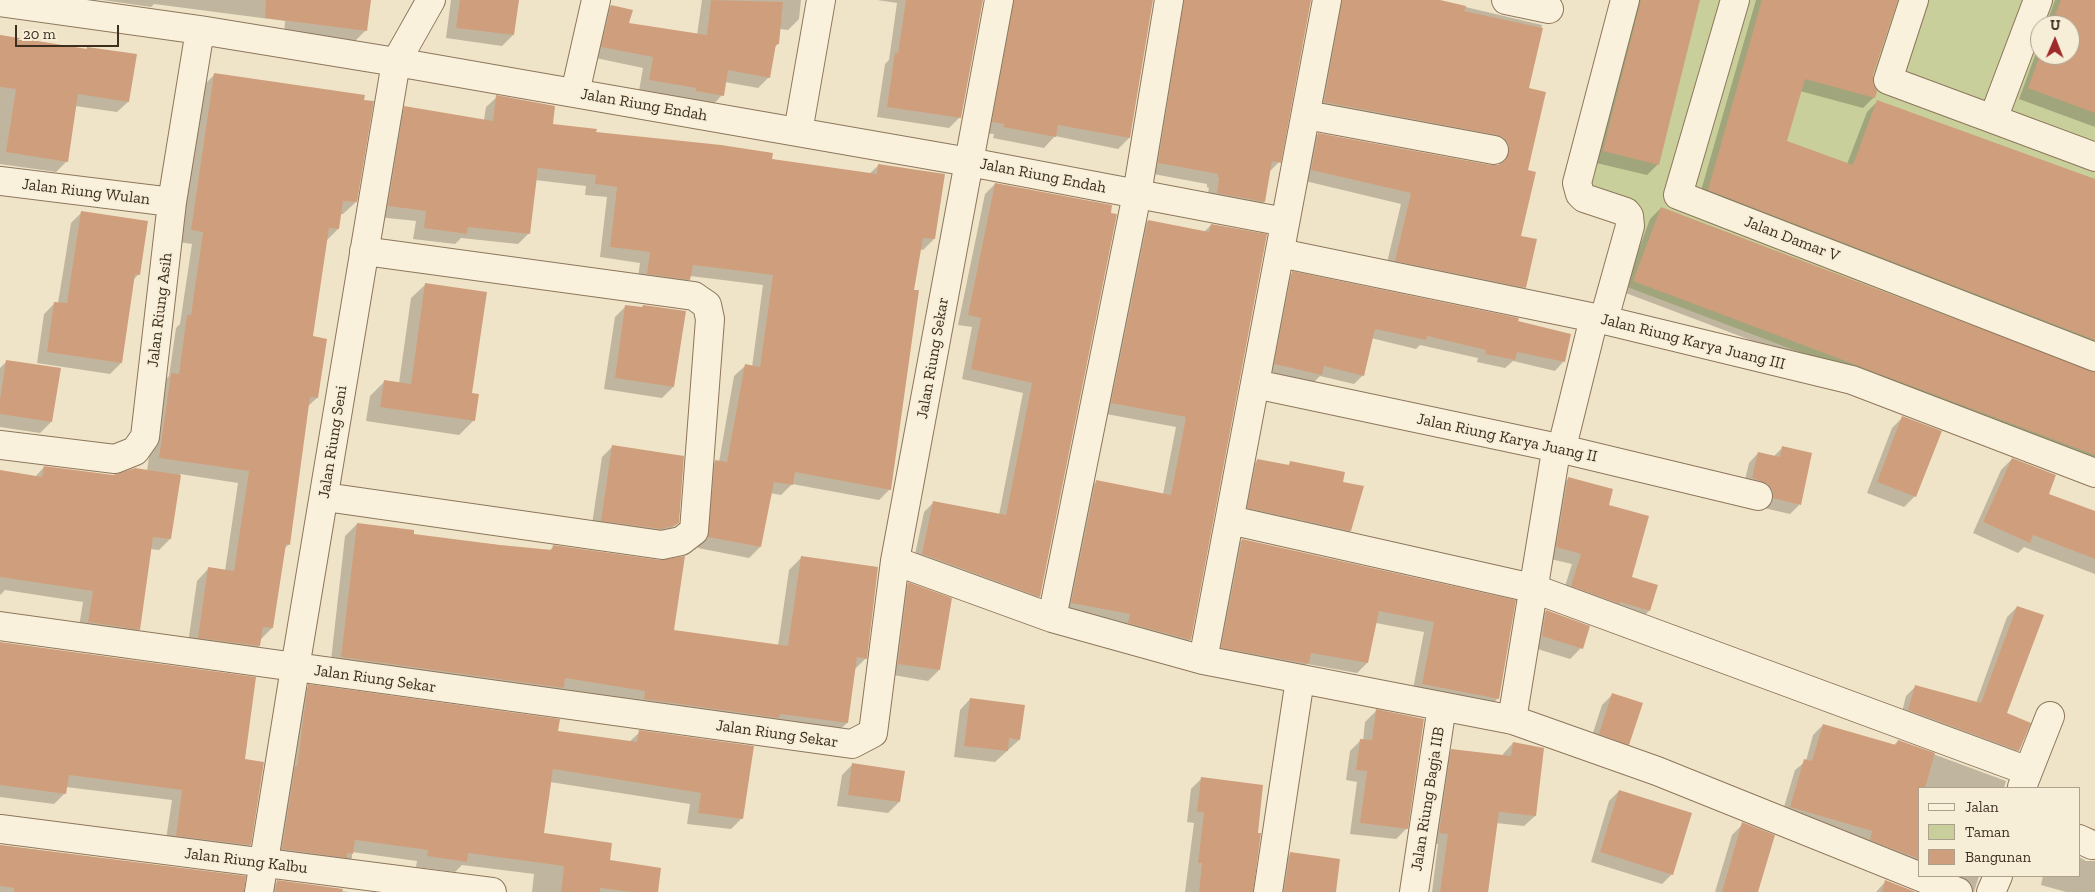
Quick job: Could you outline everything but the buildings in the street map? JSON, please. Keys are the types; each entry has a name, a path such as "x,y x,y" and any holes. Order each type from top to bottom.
{"street":[{"name":"Jalan Riung Seni","path":"259,892 294,668 325,497 396,62 431,0"},
{"path":"575,93 596,0"},
{"path":"798,132 821,0"},
{"name":"Jalan Riung Sekar","path":"0,626 852,744 874,733 895,561 999,0"},
{"path":"1052,618 1138,194 1169,0"},
{"path":"1203,660 1327,0"},
{"path":"1506,0 1549,9"},
{"path":"1512,720 1532,588 1555,457 1564,439 1592,326 1606,312 1630,221 1626,212 1584,198 1580,194 1577,183 1625,0"},
{"name":"Jalan Damar V","path":"1734,0 1678,195 2095,357"},
{"path":"1914,0 1888,80 2095,157"},
{"path":"1993,118 2038,0"},
{"name":"Jalan Riung Endah","path":"0,2 200,30 396,62 969,162 1285,222"},
{"name":"Jalan Riung Asih","path":"0,445 115,459 135,451 144,437 172,202 200,30"},
{"path":"1306,115 1494,150"},
{"name":"Jalan Riung Wulan","path":"0,182 172,202"},
{"path":"325,497 662,545 681,542 694,531 710,319 707,306 694,296 364,251"},
{"name":"Jalan Riung Karya Juang III","path":"1280,253 1600,319 1852,380 2095,473"},
{"name":"Jalan Riung Karya Juang II","path":"1256,384 1558,448 1758,496"},
{"path":"1230,520 1532,588 2025,780 2050,716"},
{"path":"895,561 1052,618 1203,660 1512,720 1657,771 1918,876"},
{"path":"1268,892 1300,679"},
{"name":"Jalan Riung Bagja IIB","path":"1414,892 1442,706"},
{"name":"Jalan Riung Kalbu","path":"0,829 492,892"},
{"path":"1921,877 1958,892"},
{"path":"1991,892 1998,877"}],"green space":[{"path":"1634,0 2095,0 2095,464 1622,285 1641,208 1593,194 1587,182"}]}
